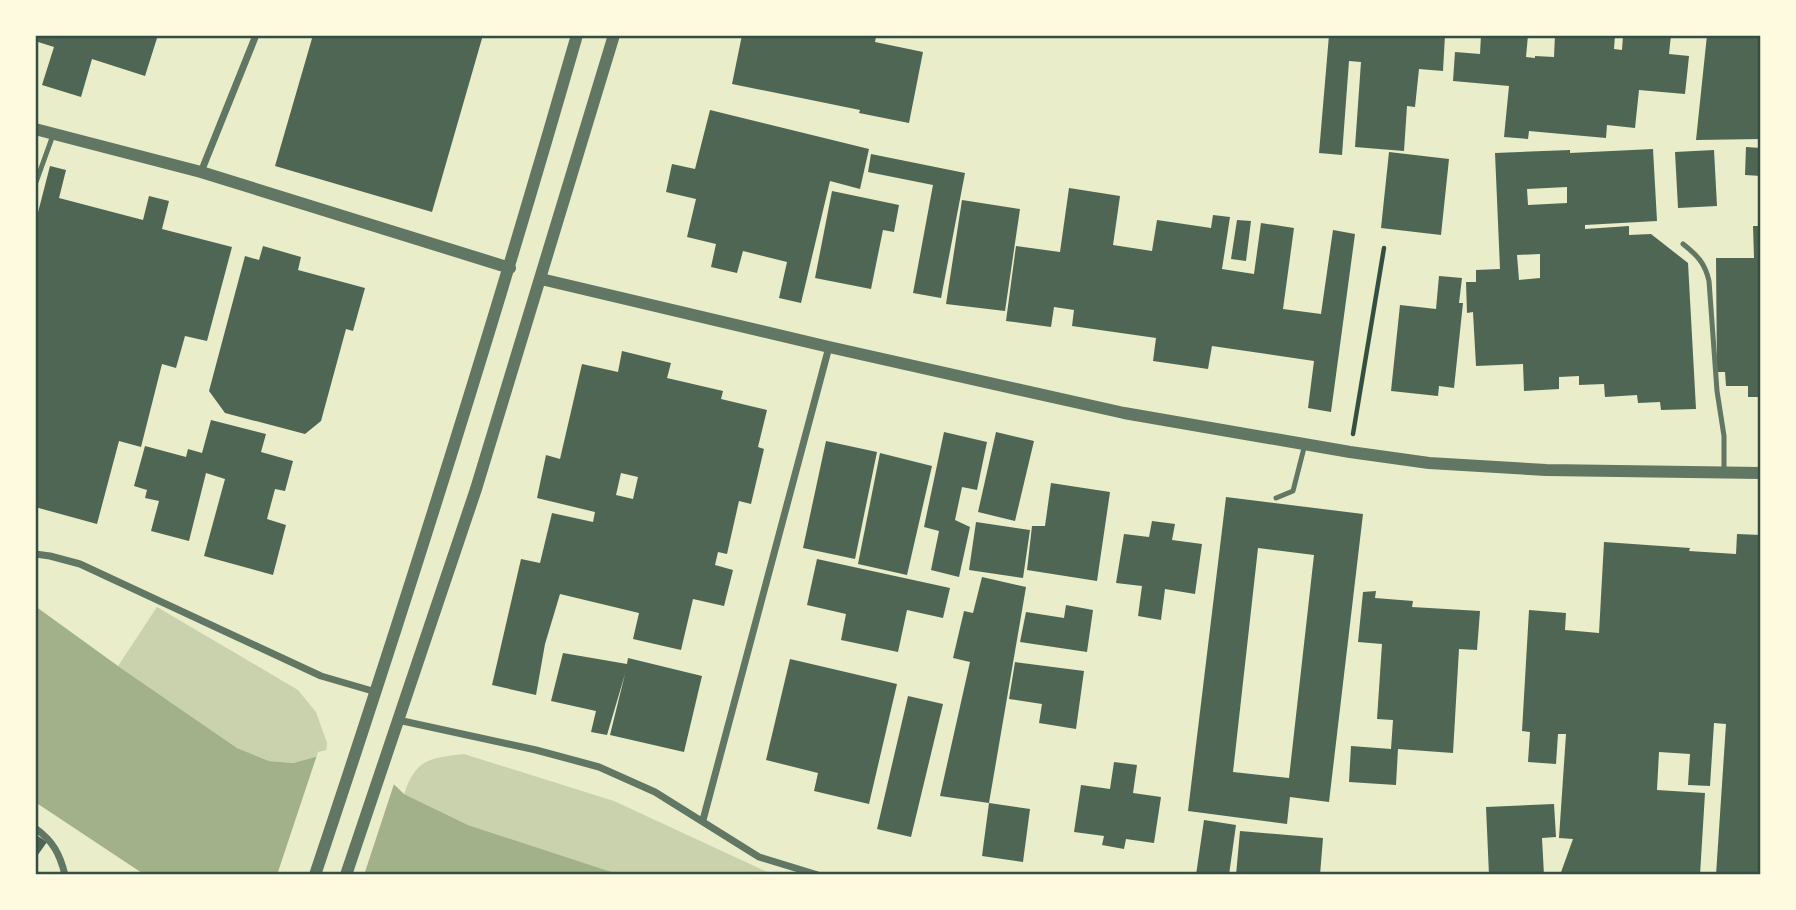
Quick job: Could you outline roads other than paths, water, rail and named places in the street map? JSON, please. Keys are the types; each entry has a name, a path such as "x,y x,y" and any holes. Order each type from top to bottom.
{"street":[{"path":"201,172 256,35"},
{"path":"315,875 376,692 509,268 577,35"},
{"path":"346,875 476,489 614,35"},
{"path":"35,128 201,172 509,268"},
{"path":"541,279 1124,413 1350,452 1429,463 1546,470 1761,473"},
{"path":"703,820 830,347"},
{"path":"35,554 50,555 80,564 321,676 376,692"},
{"path":"398,720 536,750 599,767 655,792 759,857 818,875"},
{"path":"35,828 47,837 60,855 65,875"}],"lane":[{"path":"35,185 54,134"},
{"path":"1683,244 1700,258 1706,267 1709,281 1717,391 1724,436 1724,472"},
{"path":"1276,498 1293,491 1305,444"}]}
